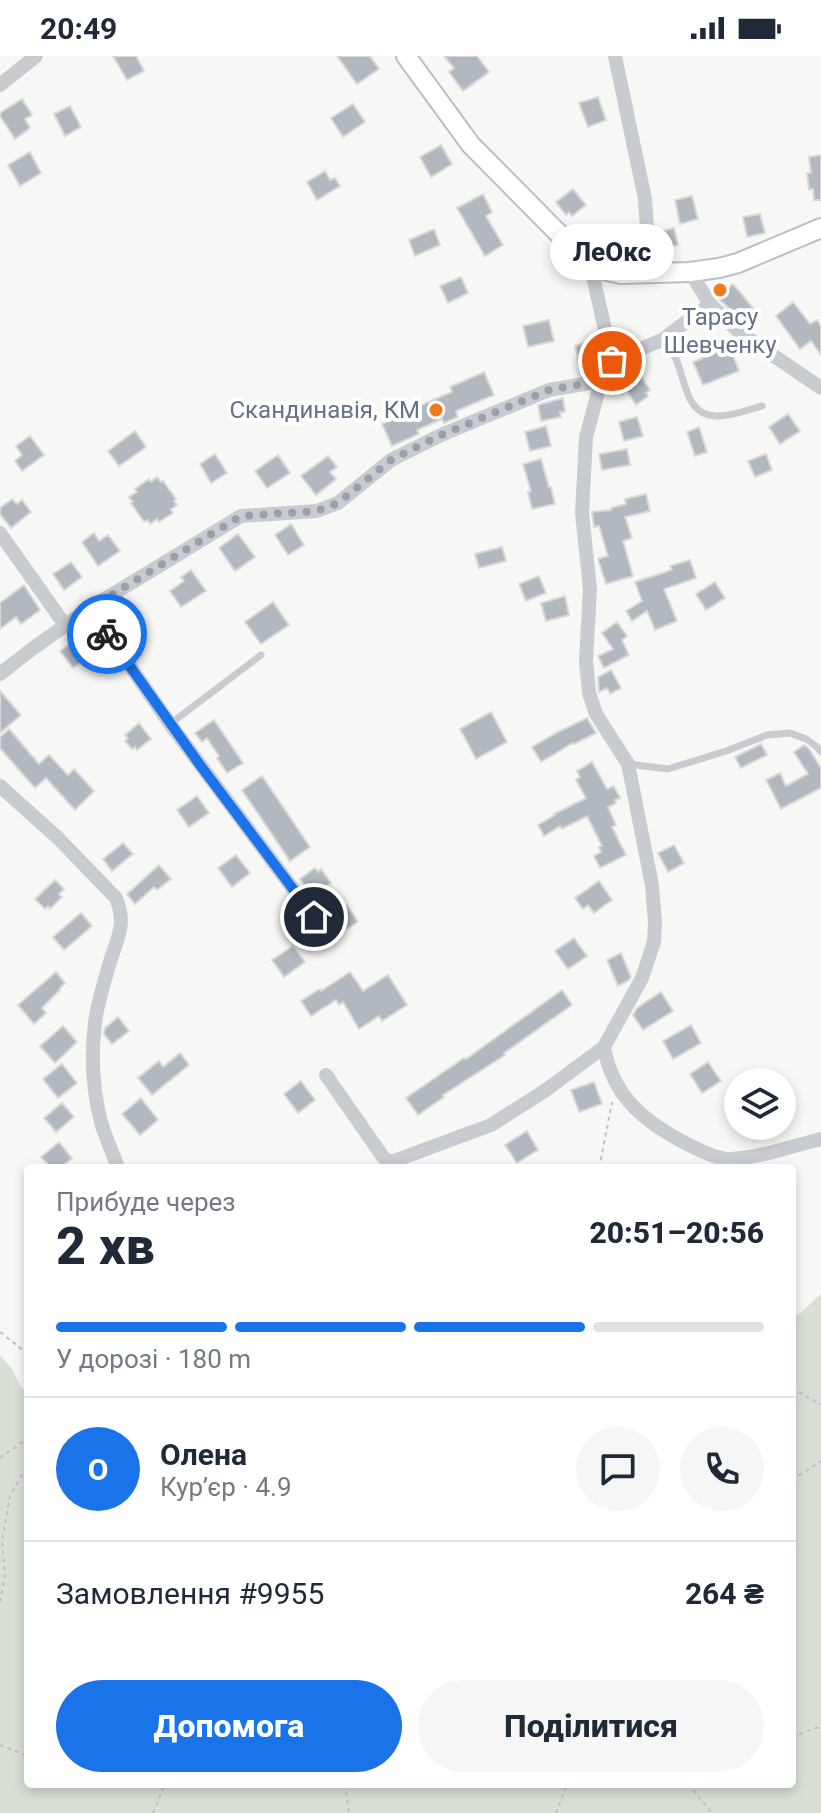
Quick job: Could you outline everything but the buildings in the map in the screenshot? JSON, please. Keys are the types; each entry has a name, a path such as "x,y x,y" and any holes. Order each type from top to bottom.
{"main road":[{"path":"406,56 471,145 570,245 590,263 607,271 621,274 690,272 738,263 821,228"}],"street":[{"path":"0,85 36,56"},
{"path":"615,56 645,199 650,273"},
{"path":"590,263 612,361"},
{"path":"690,272 710,304 739,332 821,388"},
{"path":"326,1075 383,1157 394,1161 491,1125 546,1090 604,1047 642,978 654,942 652,885 628,764 596,714 589,693 586,661 590,589 582,513 586,437 601,381 612,361 662,340 710,304"},
{"path":"0,674 90,608 241,516 317,511 338,503 391,460 441,435 549,390 601,381"},
{"path":"0,533 65,625"},
{"path":"90,608 170,724 314,917"},
{"path":"0,786 58,838 116,898 121,910 119,941 108,966 95,1022 93,1067 101,1122 117,1164"},
{"path":"604,1047 615,1081 633,1107 666,1134 705,1153 731,1159 821,1139"}],"lane":[{"path":"662,340 673,353 688,395 698,411 720,416 762,406"},
{"path":"170,724 261,655"},
{"path":"628,764 668,769 767,735 790,733 806,739 821,752"}],"path":[{"path":"602,1164 615,1081"},
{"path":"0,1332 24,1351"},
{"path":"796,1390 821,1405"},
{"path":"0,1458 24,1441"},
{"path":"796,1477 821,1461"},
{"path":"0,1602 5,1576 2,1541 10,1496 24,1472"},
{"path":"796,1735 821,1726"},
{"path":"0,1745 24,1754"},
{"path":"153,1813 163,1788"},
{"path":"346,1788 349,1813"},
{"path":"556,1813 565,1788"},
{"path":"691,1788 712,1813"}],"shaded area":[{"path":"821,1294 821,1813 0,1813 0,1355 24,1390 24,1788 796,1788 796,1315"}],"way so far":[{"path":"107,634 90,608 241,516 317,511 338,503 391,460 441,435 549,390 601,381 612,361"}],"place":[{"name":"Тарасу Шевченку","path":"720,290"},
{"name":"ЛеОкс","path":"612,361"},
{"name":"Скандинавія, КМ","path":"436,410"}],"route":[{"path":"107,634 314,917"}]}
